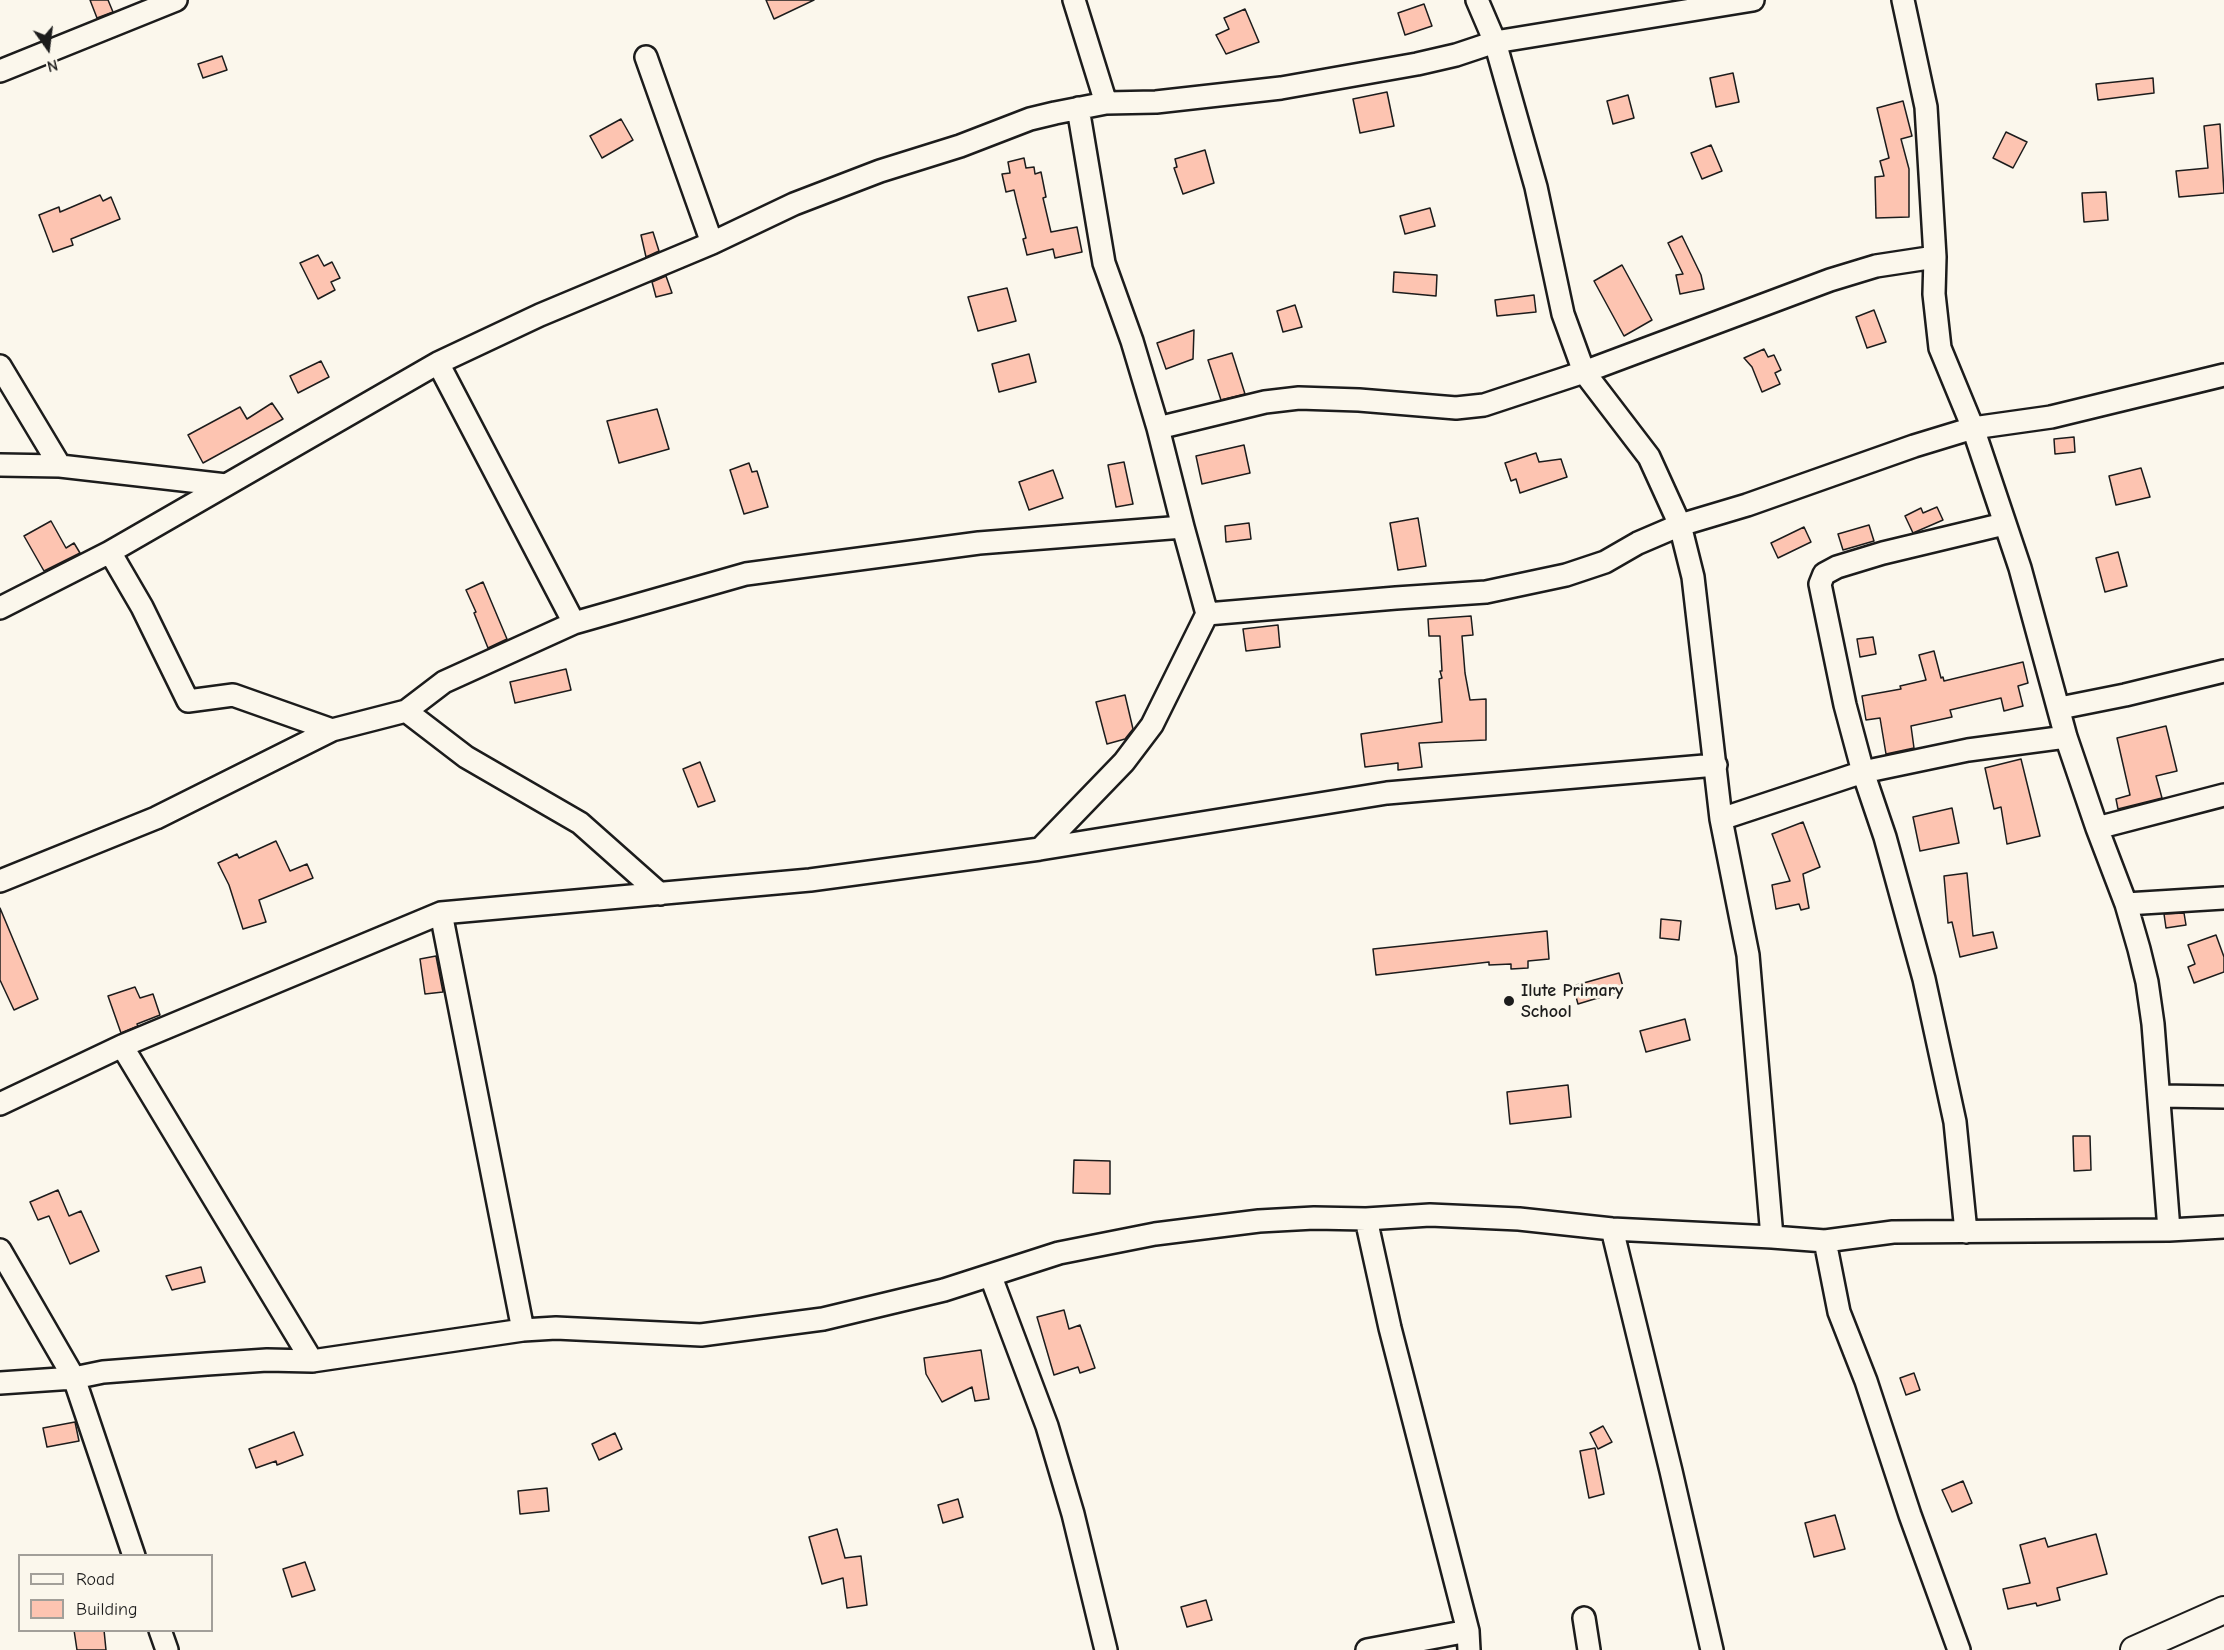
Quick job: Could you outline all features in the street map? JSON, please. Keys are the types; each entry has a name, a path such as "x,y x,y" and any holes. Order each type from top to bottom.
{"street":[{"path":"0,71 176,0"},
{"path":"1074,0 1106,103"},
{"path":"1477,0 1495,42 1536,187 1563,314 1584,372 1649,457 1680,525 1693,577 1721,819 1748,955 1772,1237"},
{"path":"0,608 110,552 438,363 540,315 712,243 794,204 880,171 960,147 1030,119 1078,108 1106,103 1156,102 1281,88 1417,64 1456,55 1495,42 1753,0"},
{"path":"1903,0 1926,107 1935,257 1934,294 1940,348 1972,428 2020,568 2060,708 2066,737 2126,904 2147,982 2160,1096 2169,1230"},
{"path":"646,57 712,243"},
{"path":"1040,849 1124,762 1152,725 1207,614 1158,428 1132,341 1104,263 1078,108"},
{"path":"1158,428 1265,402 1299,398 1469,408 1584,372 1830,280 1876,266 1935,257"},
{"path":"438,363 574,623"},
{"path":"0,366 60,465"},
{"path":"1207,614 1486,592 1566,575 1605,562 1638,543 1680,525 1747,505 1972,428 2051,417 2224,375"},
{"path":"0,465 60,465 226,485"},
{"path":"1966,1232 1955,1122 1924,979 1886,837 1863,772 1845,705 1820,584 1824,574 1837,567 1883,553 2004,524"},
{"path":"0,881 156,818 332,730 406,711 444,682 574,623 746,574 979,543 1183,527"},
{"path":"110,552 142,607 188,701 233,695 332,730"},
{"path":"2060,708 2126,695 2224,671"},
{"path":"406,711 466,757 580,823 660,894"},
{"path":"1721,819 1863,772 1968,750 2066,737"},
{"path":"0,1104 122,1046 441,913 810,880 1040,849 1387,793 1716,765"},
{"path":"2097,828 2224,795"},
{"path":"2126,904 2224,898"},
{"path":"441,913 523,1330"},
{"path":"122,1046 312,1361"},
{"path":"2160,1096 2224,1097"},
{"path":"0,1383 243,1361 312,1361 523,1330 556,1328 701,1335 823,1319 991,1277 1059,1253 1155,1234 1259,1221 1430,1215 1519,1219 1612,1229 1825,1241 1893,1232 2169,1230 2224,1227"},
{"path":"1366,1219 1390,1328 1469,1641 1367,1650"},
{"path":"1612,1229 1712,1650"},
{"path":"1825,1241 1839,1312 1866,1381 1910,1515 1959,1650"},
{"path":"0,1250 74,1378 133,1554"},
{"path":"991,1277 1047,1426 1073,1514 1106,1650"},
{"path":"2134,1650 2224,1610"},
{"path":"1584,1618 1589,1650"},
{"path":"161,1632 166,1650"}],"building":[{"path":"90,0 108,0 113,12 97,18"},
{"path":"766,0 814,0 774,19"},
{"path":"1424,4 1432,26 1405,35 1398,13"},
{"path":"1245,9 1259,42 1226,54 1216,35 1229,29 1224,18"},
{"path":"222,56 227,70 203,78 198,64"},
{"path":"1733,73 1739,102 1716,107 1710,78"},
{"path":"2153,78 2154,93 2098,100 2096,84"},
{"path":"1387,92 1394,126 1360,133 1353,99"},
{"path":"1628,95 1634,118 1613,124 1607,101"},
{"path":"1903,101 1912,136 1901,139 1909,169 1909,217 1876,218 1875,177 1884,176 1880,161 1889,158 1877,108"},
{"path":"621,119 633,140 602,158 590,136"},
{"path":"2220,124 2224,193 2179,197 2176,171 2208,168 2204,126"},
{"path":"2006,132 2027,142 2013,168 1993,158"},
{"path":"1711,145 1722,171 1702,179 1691,153"},
{"path":"1205,150 1214,183 1183,194 1174,168 1177,167 1175,159"},
{"path":"1024,158 1026,168 1034,167 1035,174 1041,172 1046,197 1043,198 1051,232 1077,227 1082,252 1055,258 1053,249 1027,255 1023,239 1026,238 1014,190 1006,192 1002,174 1010,173 1008,162"},
{"path":"2106,192 2108,220 2084,222 2082,193"},
{"path":"100,195 103,201 111,197 120,219 71,239 73,245 53,252 39,215 59,207 60,212"},
{"path":"1430,208 1435,226 1405,234 1400,216"},
{"path":"653,232 659,251 646,257 641,235"},
{"path":"1682,236 1701,275 1704,289 1680,294 1676,275 1683,274 1668,243"},
{"path":"318,255 324,266 332,262 340,278 331,282 335,290 318,299 300,263"},
{"path":"1622,265 1652,320 1624,336 1594,281"},
{"path":"1394,272 1437,275 1436,296 1393,292"},
{"path":"666,276 672,293 656,297 652,282"},
{"path":"1007,288 1016,321 978,331 968,297"},
{"path":"1534,295 1536,312 1497,316 1495,300"},
{"path":"1295,305 1302,327 1283,332 1277,311"},
{"path":"1874,310 1886,342 1867,348 1856,317"},
{"path":"1194,330 1193,359 1166,369 1157,343"},
{"path":"1764,349 1768,357 1774,355 1781,370 1775,373 1780,384 1762,392 1752,367 1744,358"},
{"path":"1232,353 1245,394 1221,400 1208,360"},
{"path":"1029,354 1036,382 999,392 992,364"},
{"path":"321,361 329,377 298,393 290,376"},
{"path":"272,403 283,419 203,463 188,435 240,407 247,419"},
{"path":"657,409 669,449 619,463 607,421"},
{"path":"2074,437 2075,452 2055,454 2054,439"},
{"path":"1244,445 1250,473 1202,484 1196,456"},
{"path":"1536,453 1539,462 1561,459 1567,477 1520,493 1516,479 1511,481 1505,463"},
{"path":"1124,462 1133,504 1116,507 1108,465"},
{"path":"749,463 752,472 757,471 768,507 744,514 730,470"},
{"path":"2141,468 2150,497 2116,505 2109,476"},
{"path":"1053,470 1063,498 1029,510 1019,482"},
{"path":"1937,507 1943,520 1913,533 1905,516 1921,508 1923,513"},
{"path":"1418,518 1426,566 1398,570 1390,523"},
{"path":"51,521 66,548 74,543 80,553 44,571 24,536"},
{"path":"1249,523 1251,539 1226,542 1225,526"},
{"path":"1869,525 1874,541 1843,550 1838,534"},
{"path":"1804,527 1811,542 1778,558 1771,543"},
{"path":"2118,552 2127,586 2105,592 2096,558"},
{"path":"483,582 507,639 488,648 466,590"},
{"path":"1471,616 1473,635 1462,636 1465,673 1470,700 1486,699 1486,740 1419,743 1422,767 1398,770 1398,763 1365,767 1361,734 1442,722 1439,679 1442,678 1440,636 1429,636 1428,619"},
{"path":"1278,625 1280,647 1246,651 1243,629"},
{"path":"1873,637 1876,654 1860,657 1857,639"},
{"path":"1934,651 1941,678 1943,677 1944,681 2023,662 2028,683 2018,686 2023,706 2004,711 2001,698 1950,710 1952,717 1911,726 1914,748 1886,754 1880,718 1866,720 1862,696 1901,689 1900,686 1926,680 1919,655"},
{"path":"566,669 571,690 515,703 510,682"},
{"path":"1125,695 1133,729 1125,739 1107,744 1096,702"},
{"path":"2166,726 2177,771 2156,776 2162,798 2118,809 2116,799 2130,795 2117,738"},
{"path":"2021,759 2040,836 2007,844 2001,807 1994,809 1985,768"},
{"path":"700,762 715,801 698,807 683,769"},
{"path":"1952,808 1959,843 1920,851 1913,817"},
{"path":"1803,822 1820,867 1803,874 1809,908 1801,910 1799,904 1776,909 1772,885 1790,881 1772,834"},
{"path":"276,841 290,871 307,864 313,878 259,900 266,922 243,929 229,885 218,863 237,854 239,858"},
{"path":"1967,873 1973,936 1993,932 1997,948 1960,957 1952,922 1948,923 1944,876"},
{"path":"0,908 38,999 14,1010 0,980"},
{"path":"2184,913 2186,925 2166,928 2164,914"},
{"path":"1661,919 1681,921 1679,940 1660,938"},
{"path":"1547,931 1549,959 1528,961 1528,968 1511,969 1511,964 1489,965 1489,962 1376,975 1373,949"},
{"path":"2216,935 2224,957 2224,972 2194,983 2188,967 2195,964 2188,945"},
{"path":"436,956 443,992 425,994 420,959"},
{"path":"1619,973 1624,990 1578,1004 1573,986"},
{"path":"135,987 140,998 153,994 160,1015 121,1033 108,996"},
{"path":"1685,1019 1690,1040 1646,1052 1640,1031"},
{"path":"1568,1085 1571,1117 1510,1124 1507,1092"},
{"path":"2073,1136 2090,1136 2091,1170 2074,1171"},
{"path":"1074,1160 1110,1161 1110,1194 1073,1193"},
{"path":"58,1190 69,1216 81,1211 99,1251 70,1264 49,1216 38,1220 30,1202"},
{"path":"201,1267 205,1282 172,1290 166,1276"},
{"path":"1064,1310 1069,1329 1080,1325 1095,1368 1080,1373 1078,1367 1054,1375 1037,1317"},
{"path":"981,1350 989,1399 975,1401 972,1387 942,1402 926,1374 924,1358"},
{"path":"1914,1373 1920,1390 1906,1395 1900,1378"},
{"path":"75,1422 79,1441 47,1447 43,1428"},
{"path":"1603,1426 1612,1442 1598,1449 1590,1433"},
{"path":"294,1432 303,1455 277,1465 276,1461 256,1468 249,1449"},
{"path":"615,1433 622,1449 599,1460 592,1444"},
{"path":"1595,1448 1604,1494 1589,1498 1580,1451"},
{"path":"1963,1481 1972,1503 1952,1512 1942,1490"},
{"path":"547,1488 549,1511 520,1514 518,1491"},
{"path":"958,1499 963,1517 943,1523 938,1505"},
{"path":"1835,1515 1845,1549 1814,1557 1805,1523"},
{"path":"837,1529 845,1558 861,1556 867,1605 847,1608 843,1578 822,1584 809,1537"},
{"path":"2096,1534 2107,1574 2057,1588 2060,1600 2037,1606 2036,1603 2008,1609 2003,1589 2030,1583 2020,1545 2045,1538 2048,1547"},
{"path":"305,1562 315,1590 292,1597 283,1569"},
{"path":"1206,1600 1212,1620 1187,1627 1181,1607"},
{"path":"74,1632 104,1632 106,1650 77,1650"}],"place":[{"name":"Ilute Primary School","path":"1509,1001"}]}
